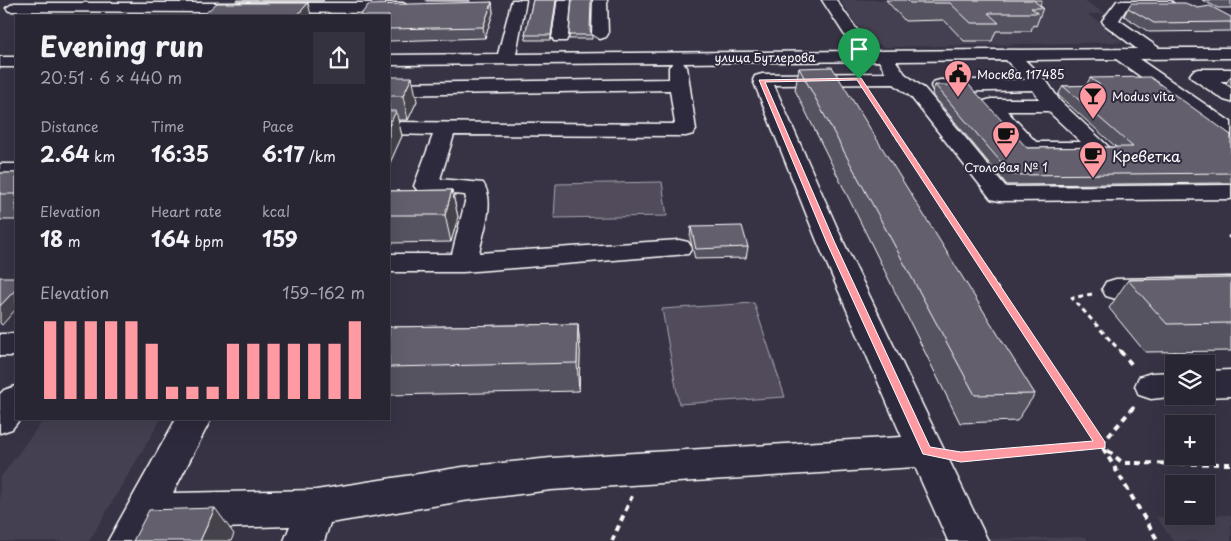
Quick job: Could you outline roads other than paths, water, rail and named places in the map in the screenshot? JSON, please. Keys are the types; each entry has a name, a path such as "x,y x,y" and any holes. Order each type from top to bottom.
{"street":[{"path":"506,59 519,0"},
{"path":"521,36 529,0"},
{"path":"560,37 564,0"},
{"path":"600,0 600,34"},
{"path":"829,0 877,67 918,92 999,194 1231,192"},
{"path":"0,16 16,4 420,8"},
{"path":"1156,54 1110,20 1122,4 1184,4"},
{"path":"1105,36 1131,36"},
{"name":"улица Бутлерова","path":"390,60 676,58 877,67 1011,55 1231,53"},
{"path":"1120,54 1231,132"},
{"path":"1011,55 1041,87 1053,105"},
{"path":"390,128 686,130 676,58"},
{"path":"0,62 15,62"},
{"path":"1135,66 1186,73 1231,75"},
{"path":"877,67 762,80 830,241 968,541"},
{"path":"1186,73 1231,96"},
{"path":"390,89 679,84"},
{"path":"940,86 1041,87"},
{"path":"446,129 426,186 475,188 478,198 463,264"},
{"path":"0,171 15,171"},
{"path":"390,263 463,264 679,248"},
{"path":"1116,289 1231,287"},
{"path":"0,345 15,345"},
{"path":"1215,384 1231,384"},
{"path":"0,420 15,400"},
{"path":"193,420 136,527 310,524 463,484 551,474 926,451"}],"place":[{"name":"Москва 117485","path":"958,98"},
{"name":"Modus vita","path":"1093,120"},
{"name":"Столовая № 1","path":"1006,159"},
{"name":"Креветка","path":"1093,179"}]}
